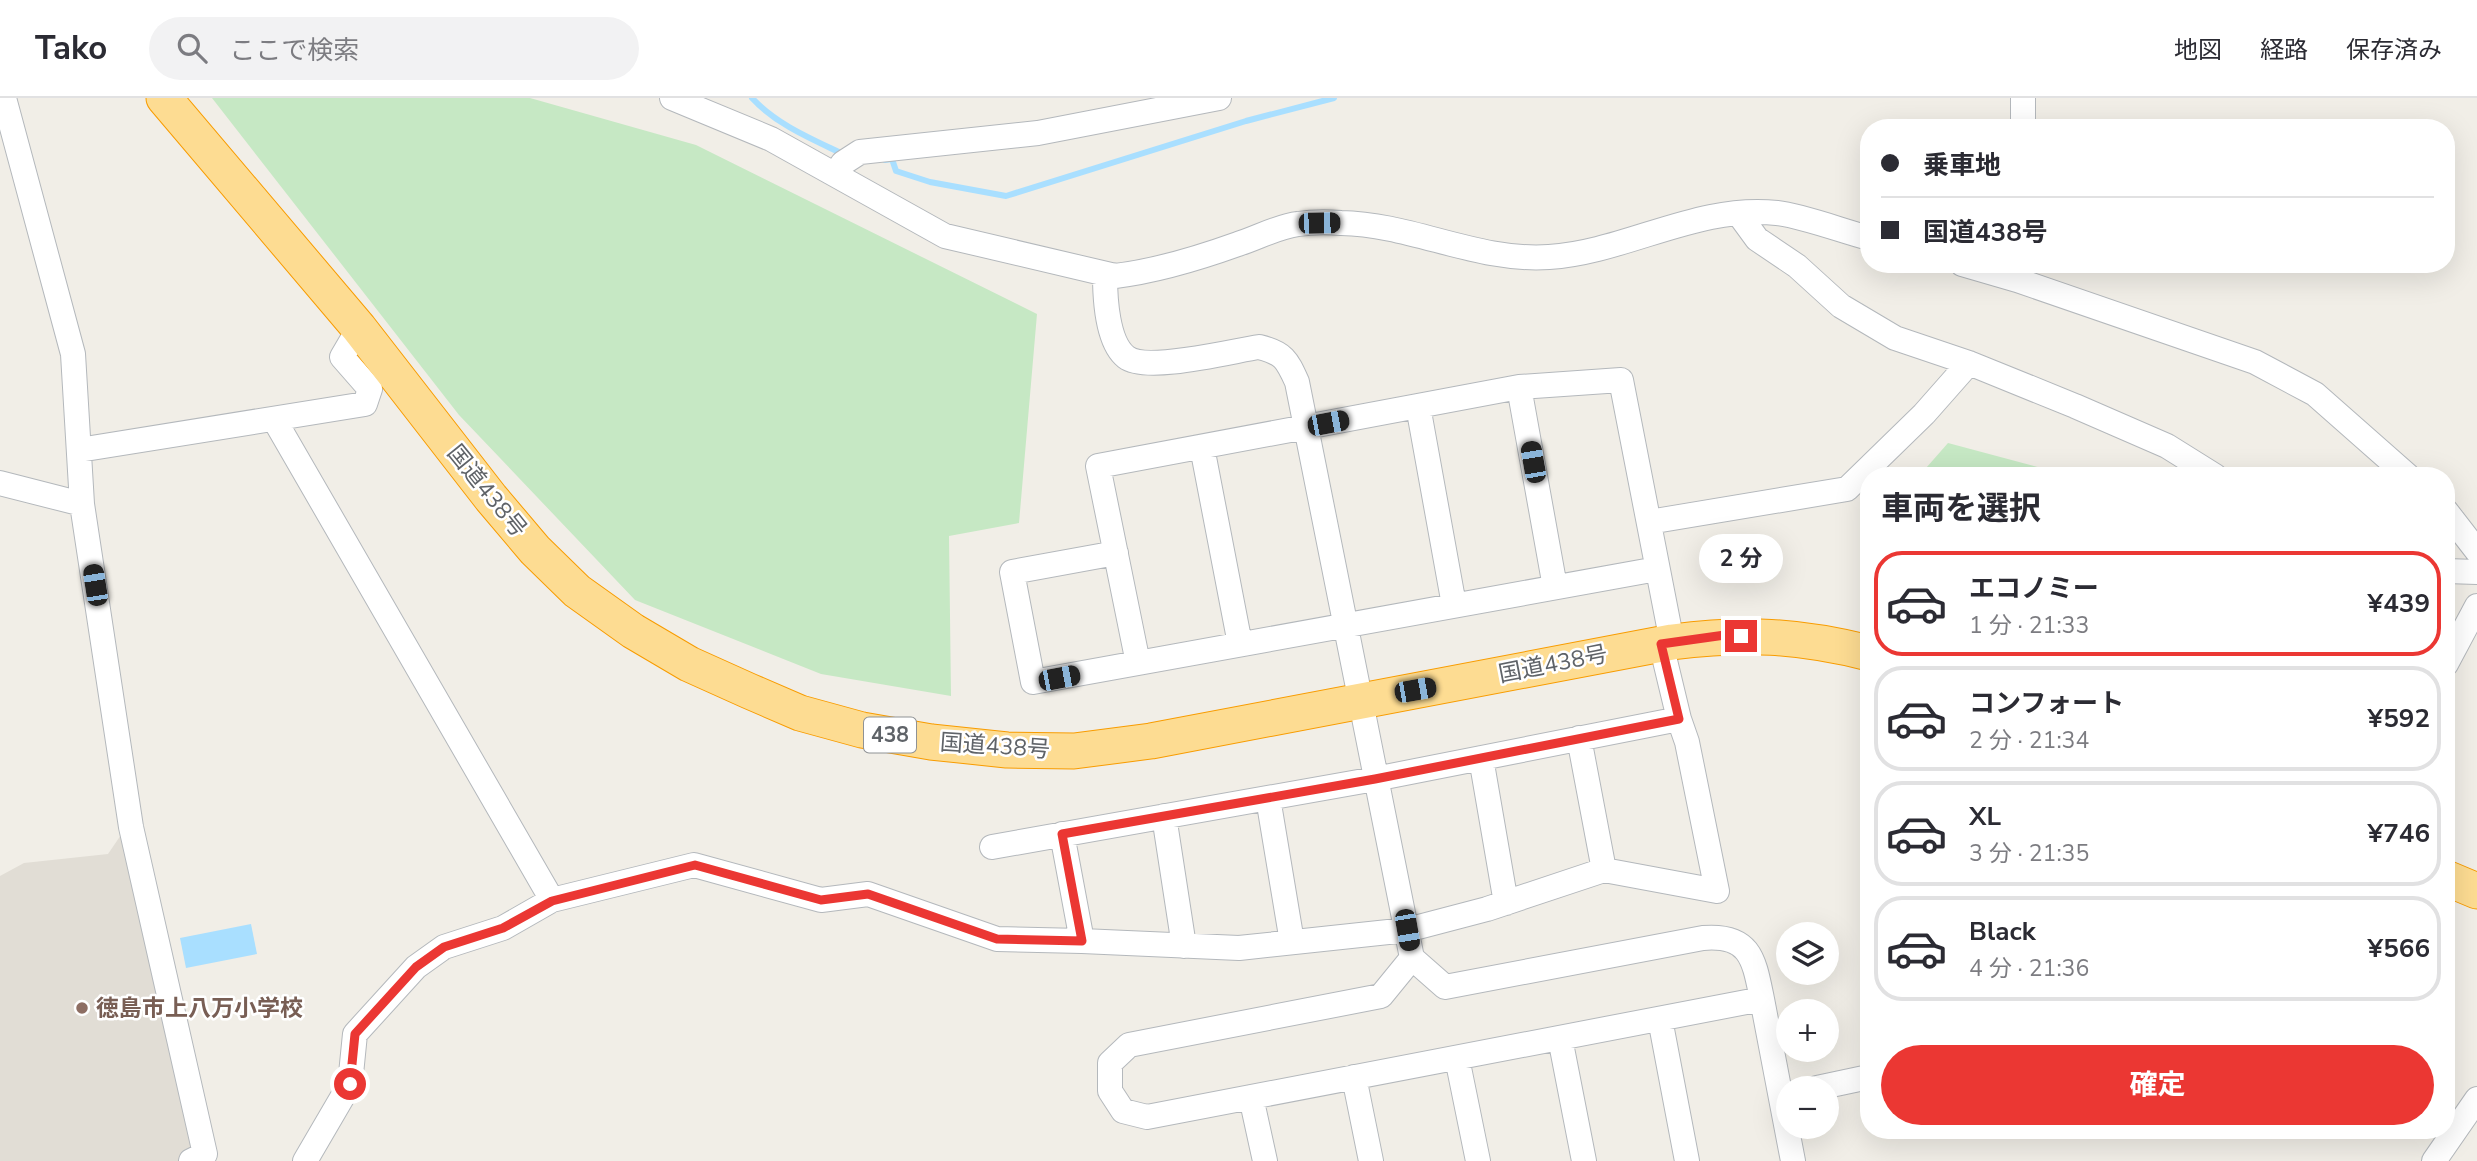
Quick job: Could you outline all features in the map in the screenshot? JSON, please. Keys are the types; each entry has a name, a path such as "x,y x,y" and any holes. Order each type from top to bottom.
{"highway":[{"name":"国道438号","path":"164,98 359,328 491,498 535,550 578,591 633,631 689,664 800,713 862,730 931,743 1007,750 1074,751 1151,741 1666,643 1725,635 1769,636 1829,643 1860,651"},
{"path":"2455,882 2477,891"}],"street":[{"path":"4,98 73,355 82,504 131,827 206,1159"},
{"path":"672,98 771,139 844,164 945,236 1105,275 1134,274 1199,257 1296,224 1342,223 1389,227 1500,256 1550,257 1581,252 1686,223 1738,213 1778,213 1860,236"},
{"path":"844,164 880,148 1038,133 1219,98"},
{"path":"2023,119 2024,98"},
{"path":"1738,213 1757,239 1797,266 1841,306 1895,338 1969,363 2167,446 2201,467"},
{"path":"2021,273 2255,362 2315,394 2398,467"},
{"path":"1105,275 1106,303 1117,346 1126,357 1138,364 1157,364 1259,347 1275,351 1287,361 1297,382 1412,958 1446,987 1722,936 1744,946 1755,964 1779,1076"},
{"path":"79,450 365,404 370,389 342,357 359,328"},
{"path":"1870,467 1924,414 1969,363"},
{"path":"305,1161 350,1084 355,1034 416,967 444,947 503,928 552,901 695,865 821,900 868,894 997,939 1239,948 1407,930 1506,903 1604,870 1717,891 1687,742 1679,719 1649,522 1621,380 1520,387 1098,466 1138,663"},
{"path":"1520,387 1555,587"},
{"path":"1418,406 1454,605"},
{"path":"274,419 552,901"},
{"path":"1202,447 1240,644"},
{"path":"1649,522 1847,489 1860,476"},
{"path":"0,483 82,504"},
{"path":"2455,523 2477,551"},
{"path":"1116,553 1013,572 1033,682 1657,569"},
{"path":"2455,571 2477,572"},
{"path":"2455,647 2477,606"},
{"path":"992,846 1375,779 1679,719"},
{"path":"1579,738 1604,870"},
{"path":"1480,758 1506,903"},
{"path":"1268,798 1292,942"},
{"path":"1164,816 1184,946"},
{"path":"1062,834 1082,941"},
{"path":"1412,958 1381,996 1129,1045 1110,1063 1110,1091 1123,1111 1147,1117 1762,999"},
{"path":"1660,1019 1687,1161"},
{"path":"1560,1038 1584,1161"},
{"path":"1457,1058 1478,1161"},
{"path":"1354,1077 1371,1161"},
{"path":"1839,1083 1860,1079"},
{"path":"1251,1097 1265,1161"},
{"path":"2455,1131 2477,1099"},
{"path":"1790,1139 1793,1161"},
{"path":"2434,1161 2449,1139"}],"shaded area":[{"name":"徳島市上八万小学校","path":"123,832 194,1141 187,1157 178,1161 0,1161 0,876 24,863 108,854"}],"green space":[{"path":"212,98 530,98 696,145 1037,314 1019,523 949,536 951,696 821,674 635,600 459,415"},
{"path":"1948,443 2037,467 1927,467"}],"water":[{"path":"251,924 257,954 186,968 180,938"}],"waterway":[{"path":"752,98 784,124 845,155"},
{"path":"885,160 892,159 896,171 930,182 1006,196 1246,121 1334,98"}],"place":[{"name":"徳島市上八万小学校","path":"82,1008"}],"route":[{"path":"350,1084 355,1034 416,967 444,947 503,928 552,901 695,865 821,900 868,894 997,939 1082,941 1062,834 1375,779 1679,719 1661,644 1725,635 1741,636"}]}
